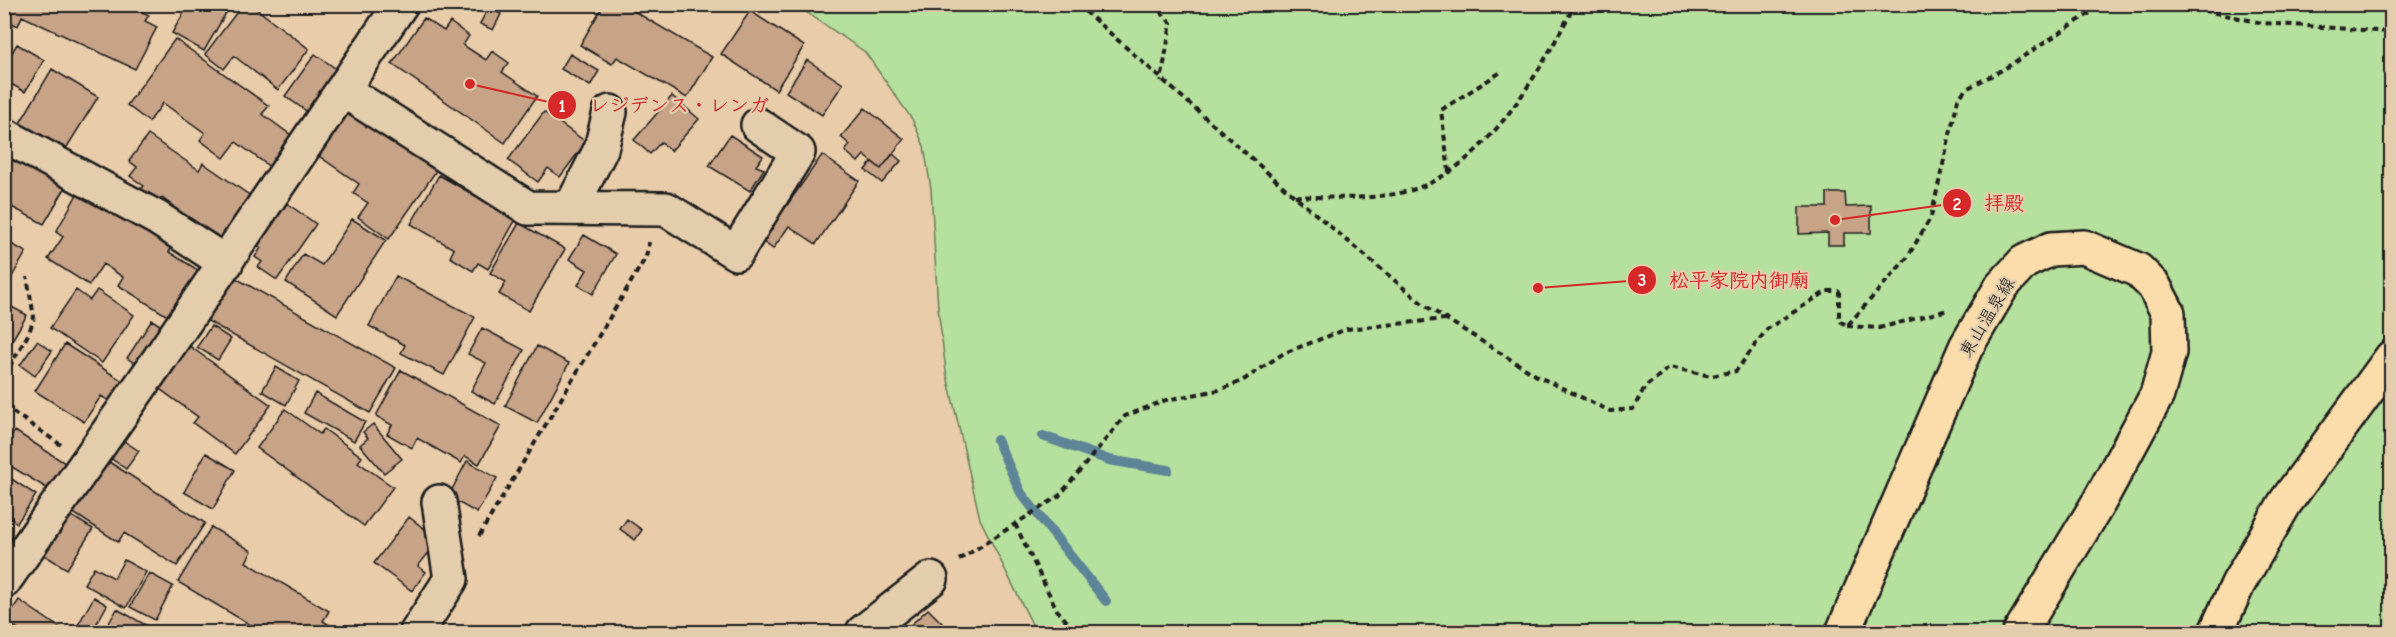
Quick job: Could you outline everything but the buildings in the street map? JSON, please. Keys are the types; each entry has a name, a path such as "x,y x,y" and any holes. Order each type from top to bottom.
{"main road":[{"name":"東山温泉線","path":"1843,633 1966,347 2002,286 2024,262 2051,249 2084,248 2138,270 2154,286 2168,313 2169,352 2157,395 2099,502 2020,633"},
{"path":"2216,633 2238,584 2285,503 2391,357"}],"street":[{"path":"4,581 226,263 401,4"},
{"path":"343,90 528,208 666,209 736,253 798,152 758,125"},
{"path":"571,208 602,149 609,112"},
{"path":"4,135 157,218 226,263"},
{"path":"417,633 451,579 439,502"},
{"path":"862,633 931,579"}],"path":[{"path":"1077,4 1161,81 1424,305 1514,364 1610,411 1633,409 1646,387 1670,367 1711,376 1736,371 1767,329 1827,291 1839,291 1839,321 1847,326 1879,328 1955,308"},
{"path":"1153,4 1171,23 1161,81"},
{"path":"1294,196 1331,198 1410,190 1431,183 1449,172 1484,142 1516,104 1575,4"},
{"path":"1847,326 1907,258 1931,217 1958,99 1966,88 2004,69 2104,4"},
{"path":"2173,4 2263,23 2391,33"},
{"path":"1449,172 1441,110 1501,72"},
{"path":"451,579 509,488 646,257 655,209"},
{"path":"4,376 29,333 34,317 27,277"},
{"path":"931,579 1059,496 1125,416 1166,400 1219,390 1242,381 1284,352 1347,330 1446,319"},
{"path":"4,406 87,463"},
{"path":"1015,524 1057,610 1076,633"}],"green space":[{"path":"796,5 2391,5 2391,632 1036,632 980,519 946,371 938,308 931,189 924,146 912,119 865,52"}],"waterway":[{"path":"1043,436 1109,460 1168,470"},
{"path":"997,440 1021,493 1106,601"}],"place":[{"name":"レジデンス・レンガ","path":"470,84"},
{"name":"拝殿","path":"1835,220"},
{"name":"松平家院内御廟","path":"1538,288"}]}
